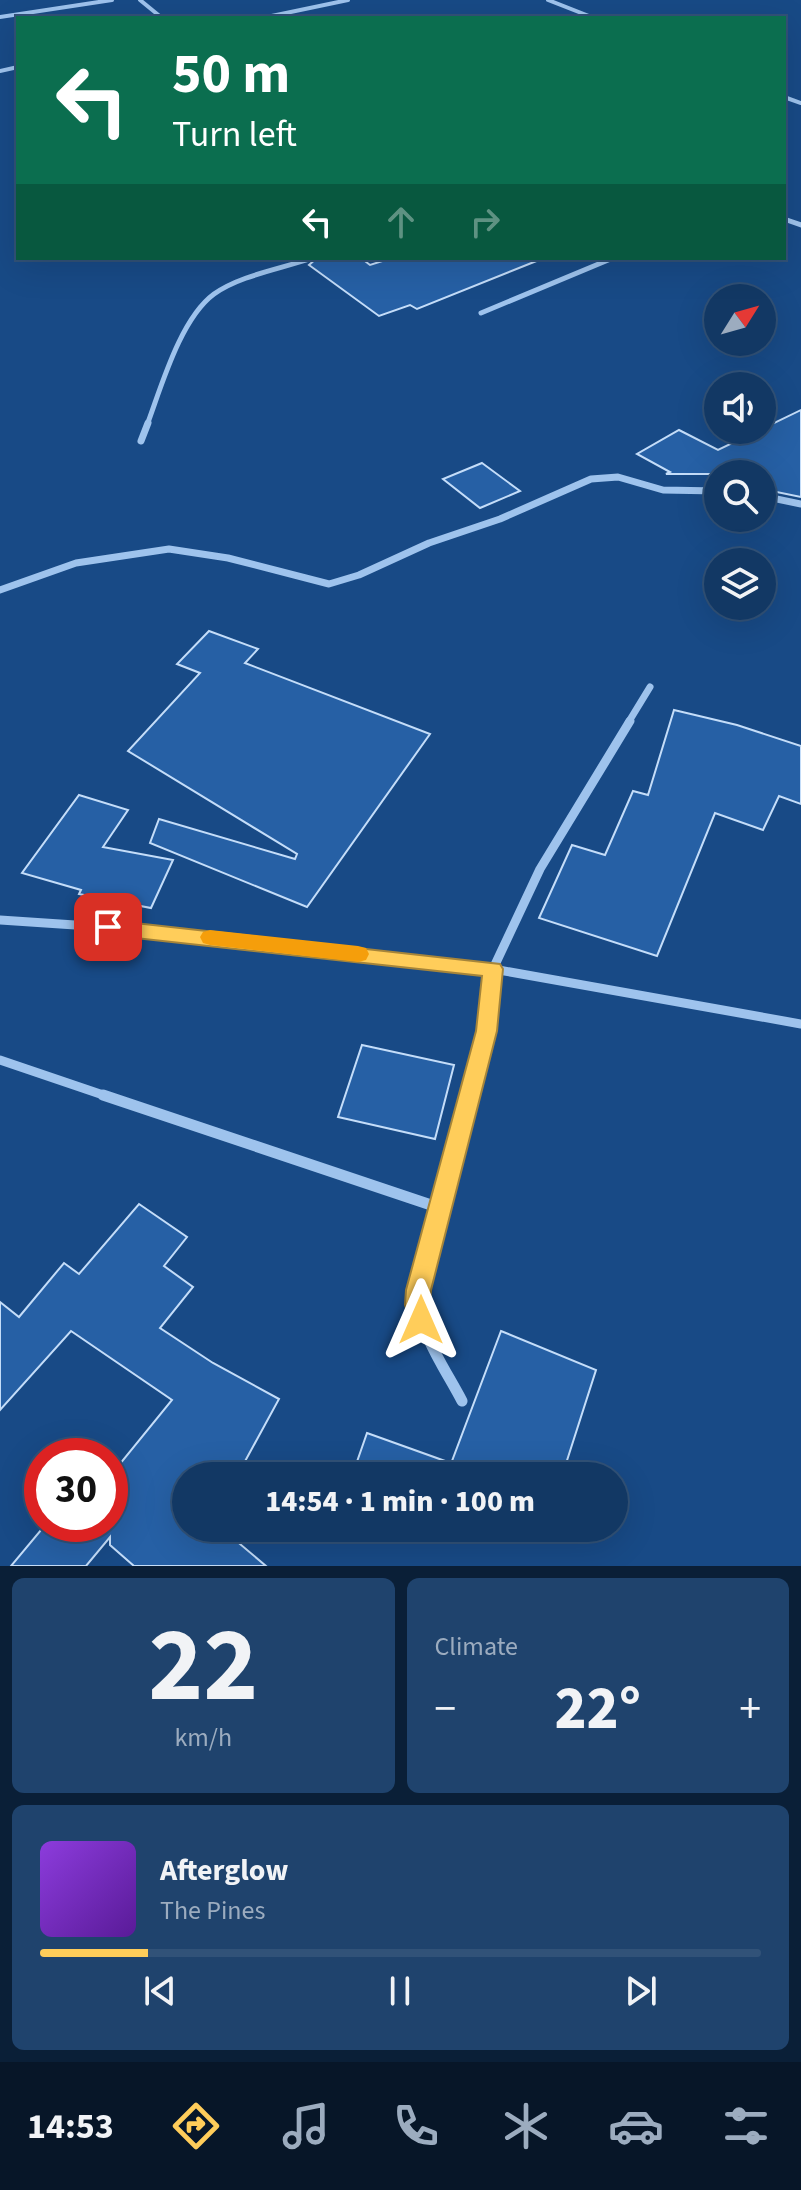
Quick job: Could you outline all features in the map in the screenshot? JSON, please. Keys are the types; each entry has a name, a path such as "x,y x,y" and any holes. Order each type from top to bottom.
{"street":[{"path":"0,17 112,0"},
{"path":"140,0 160,16"},
{"path":"272,16 348,0"},
{"path":"548,0 589,16"},
{"path":"559,4 572,0"},
{"path":"141,441 177,347 208,299 307,260"},
{"path":"481,313 608,260"},
{"path":"0,590 76,563 169,549 228,558 329,584 359,575 429,543 500,519 591,479 618,477 663,490 704,491"},
{"path":"776,499 801,504"},
{"path":"462,1401 421,1320 417,1305 487,1031 493,969 540,869 650,687"},
{"path":"0,920 135,929 493,969 801,1024"},
{"path":"0,1060 440,1208"}],"building":[{"path":"315,260 364,260 370,265 386,260 539,260 417,309 410,305 379,316 309,265"},
{"path":"801,410 801,497 776,492 776,460 704,460 704,474 666,474 670,472 637,454 679,430 718,450 730,444 776,444 776,422"},
{"path":"482,463 520,491 480,508 443,479"},
{"path":"209,631 258,649 245,663 430,734 307,907 150,843 159,819 295,859 297,854 128,751 200,673 177,664"},
{"path":"674,710 737,725 801,746 801,804 779,796 763,830 715,813 657,956 539,918 572,845 605,855 633,791 648,795"},
{"path":"79,795 128,810 103,847 173,860 151,908 79,894 81,890 22,873"},
{"path":"362,1045 454,1065 435,1139 338,1117"},
{"path":"139,1204 187,1237 164,1266 193,1287 160,1328 213,1363 279,1399 245,1462 172,1462 172,1542 238,1542 266,1566 134,1566 110,1545 110,1542 128,1542 128,1454 172,1400 71,1331 0,1410 0,1302 19,1317 64,1263 79,1274"},
{"path":"501,1331 596,1370 566,1462 452,1461"},
{"path":"367,1433 448,1462 357,1462"},
{"path":"31,1542 106,1542 86,1566 11,1566"}],"slow traffic":[{"path":"210,937 358,954"}],"route":[{"path":"108,927 493,969 487,1031 418,1290 417,1305 421,1320"}]}
